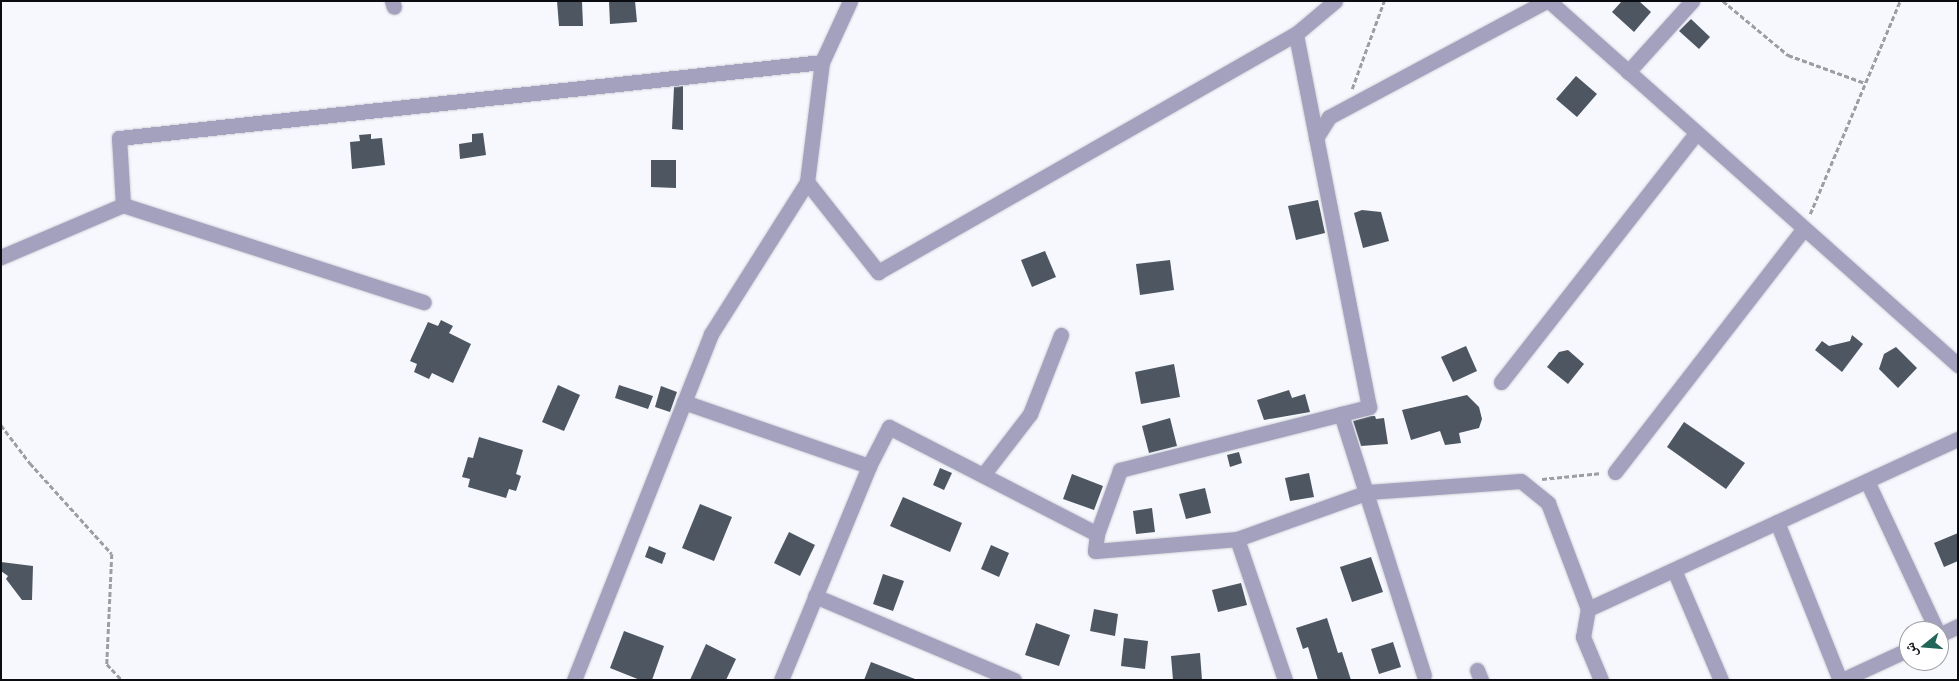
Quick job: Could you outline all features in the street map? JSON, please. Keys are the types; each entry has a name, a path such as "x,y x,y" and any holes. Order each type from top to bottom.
{"street":[{"path":"574,680 711,334 807,182 822,62 850,1"},
{"path":"807,182 878,272 1296,34 1335,1"},
{"path":"1316,138 1329,117 1548,1 1803,230 1958,365"},
{"path":"1628,72 1692,1"},
{"path":"1296,34 1369,407 1120,470 1097,534 1095,551 1237,539 1368,492 1521,481 1548,503 1588,610 1583,637 1601,680"},
{"path":"123,205 119,138 822,62"},
{"path":"1501,382 1696,134"},
{"path":"1,257 123,205 424,302"},
{"path":"1615,472 1803,230"},
{"path":"983,475 1030,414 1061,335"},
{"path":"684,402 869,466"},
{"path":"1342,414 1424,675"},
{"path":"781,680 869,466 888,426 1097,534"},
{"path":"1588,610 1958,439"},
{"path":"1867,481 1932,621"},
{"path":"1777,522 1841,680 1899,654"},
{"path":"1237,539 1285,680"},
{"path":"1674,570 1721,680"},
{"path":"816,596 1014,680"}],"path":[{"path":"1344,109 1384,1"},
{"path":"1723,1 1788,55 1866,83"},
{"path":"1803,230 1900,1"},
{"path":"1,425 30,462 112,554 107,664 122,680"},
{"path":"1521,481 1615,472"}],"building":[{"path":"557,1 582,1 583,26 559,26"},
{"path":"609,1 635,1 637,22 610,24"},
{"path":"1622,1 1639,1 1651,12 1634,32 1612,12"},
{"path":"1691,19 1710,37 1699,49 1679,31"},
{"path":"1576,76 1597,94 1577,117 1556,99"},
{"path":"683,86 683,130 672,129 674,87"},
{"path":"483,133 486,155 460,159 459,144 472,142 472,134"},
{"path":"371,134 371,139 382,138 385,165 352,169 350,142 360,141 359,135"},
{"path":"651,160 676,160 676,188 651,187"},
{"path":"1318,200 1325,233 1296,240 1288,206"},
{"path":"1362,210 1381,212 1389,241 1363,248 1354,213"},
{"path":"1045,251 1056,277 1032,287 1021,260"},
{"path":"1170,260 1174,290 1140,295 1136,264"},
{"path":"441,320 453,326 449,333 471,344 453,383 432,373 429,379 414,372 417,364 410,361 428,322 438,326"},
{"path":"1852,335 1863,344 1842,372 1815,350 1822,341 1829,346 1850,341"},
{"path":"1466,346 1477,371 1453,382 1441,357"},
{"path":"1896,347 1917,368 1898,388 1879,369 1884,354"},
{"path":"1568,350 1584,364 1568,384 1547,367 1559,352"},
{"path":"1174,364 1180,397 1141,404 1135,372"},
{"path":"558,385 580,395 564,431 542,422"},
{"path":"619,385 653,396 648,409 615,398"},
{"path":"661,386 677,392 670,412 655,407"},
{"path":"1289,390 1292,398 1305,394 1310,412 1264,420 1257,400"},
{"path":"1467,395 1479,407 1482,419 1479,428 1459,433 1461,443 1445,445 1440,431 1411,440 1402,410"},
{"path":"1375,416 1376,419 1384,418 1388,444 1361,446 1353,421"},
{"path":"1170,418 1177,446 1149,453 1142,426"},
{"path":"1684,422 1745,463 1726,489 1667,447"},
{"path":"479,437 523,450 516,474 521,476 516,491 509,489 506,498 468,487 470,479 462,477 468,457 473,458"},
{"path":"1239,452 1242,463 1230,467 1227,455"},
{"path":"940,468 952,473 944,490 933,485"},
{"path":"1309,473 1314,497 1290,501 1285,478"},
{"path":"1072,474 1103,486 1094,510 1063,499"},
{"path":"1205,488 1211,513 1186,519 1179,494"},
{"path":"903,497 962,523 950,552 890,526"},
{"path":"700,504 732,517 714,561 682,548"},
{"path":"1152,508 1155,532 1136,534 1133,511"},
{"path":"789,532 815,545 800,576 774,563"},
{"path":"1958,533 1958,561 1944,567 1934,543"},
{"path":"991,545 1009,553 999,577 981,569"},
{"path":"649,546 666,553 662,564 645,557"},
{"path":"1371,557 1383,592 1352,602 1340,567"},
{"path":"1,562 33,566 32,600 22,600 6,579 8,576 1,571"},
{"path":"883,574 904,581 893,611 873,604"},
{"path":"1241,583 1247,605 1218,612 1212,590"},
{"path":"1094,609 1118,614 1115,636 1090,631"},
{"path":"1327,618 1338,653 1342,652 1351,680 1318,680 1308,647 1303,649 1296,628"},
{"path":"1036,623 1070,635 1059,666 1025,655"},
{"path":"624,631 664,646 652,680 640,680 610,668"},
{"path":"1124,638 1148,641 1145,669 1121,666"},
{"path":"1393,642 1401,667 1379,674 1371,649"},
{"path":"706,644 736,659 726,680 690,680"},
{"path":"1200,653 1202,680 1173,680 1171,656"},
{"path":"871,662 915,679 915,680 864,680"}]}
